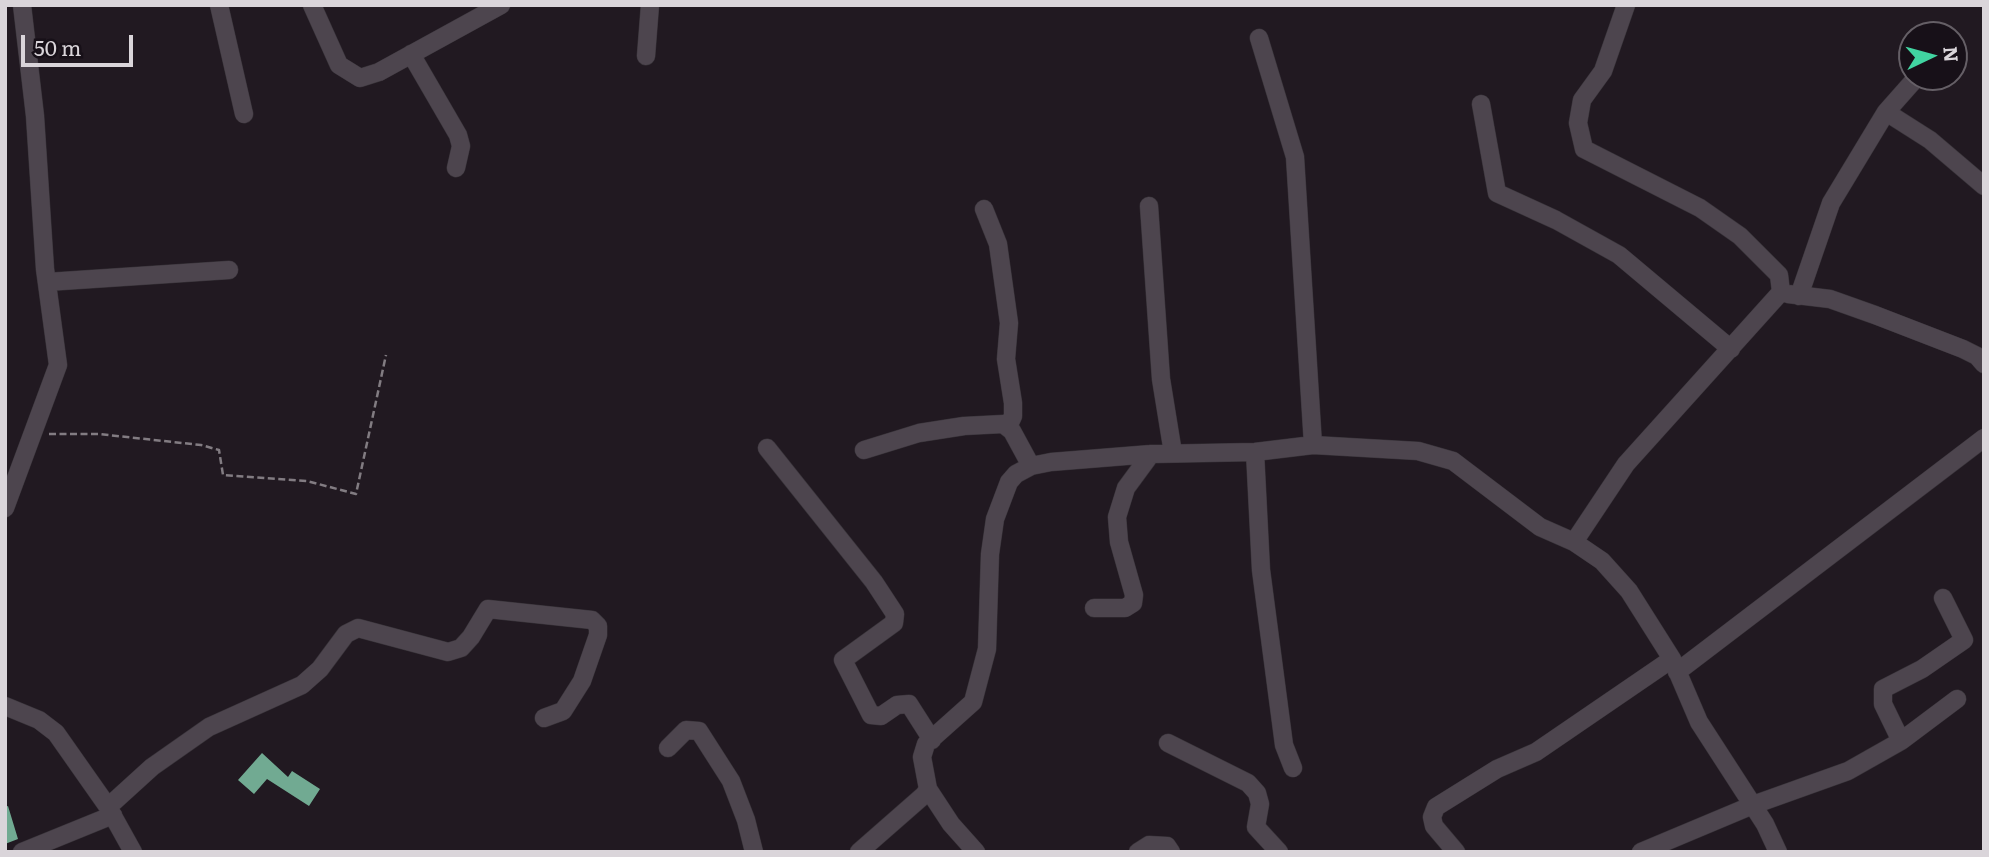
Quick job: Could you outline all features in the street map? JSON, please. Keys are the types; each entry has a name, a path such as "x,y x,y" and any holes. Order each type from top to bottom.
{"street":[{"path":"5,508 58,365 47,282 34,94 22,5"},
{"path":"219,5 244,114"},
{"path":"312,5 339,65 360,78 379,72 501,5"},
{"path":"646,56 650,5"},
{"path":"1574,542 1626,464 1781,292 1779,275 1740,236 1700,208 1590,155 1584,149 1578,122 1582,100 1603,71 1626,5"},
{"path":"1259,38 1295,157 1313,445"},
{"path":"411,54 458,135 461,146 456,168"},
{"path":"1799,296 1831,203 1886,112 1905,91"},
{"path":"1481,104 1497,194 1522,203 1619,255 1731,349"},
{"path":"1886,112 1930,140 1984,186"},
{"path":"1149,206 1161,379 1173,453"},
{"path":"984,209 998,244 1009,323 1006,359 1013,416 1008,427"},
{"path":"47,282 229,270"},
{"path":"1781,292 1830,299 1982,356"},
{"path":"864,450 919,433 996,424 1008,427 1031,466"},
{"path":"1456,852 1434,826 1432,817 1436,807 1497,769 1518,762 1555,740 1626,688 1674,666 1984,438"},
{"path":"976,852 951,824 928,789 922,757 926,744 965,711 977,692 987,649 990,554 995,519 1009,482 1016,474 1031,466 1151,453 1255,452 1313,445 1418,451 1453,461 1540,527 1574,542 1602,561 1629,591 1674,666 1699,722 1753,805 1778,852"},
{"path":"767,448 874,582 895,614 894,623 843,660 871,715 881,716 897,705 909,705 932,740"},
{"path":"1255,452 1261,570 1284,745 1293,768"},
{"path":"1094,608 1125,608 1133,603 1134,595 1119,542 1117,517 1126,488 1151,453"},
{"path":"1901,741 1882,704 1883,689 1922,669 1964,640 1943,598"},
{"path":"22,852 110,811 152,767 209,727 302,685 320,669 346,634 358,628 448,652 466,643 488,609 592,620 598,626 598,635 582,681 563,711 544,718"},
{"path":"1642,852 1753,805 1848,771 1901,741 1957,699"},
{"path":"5,706 49,725 68,748 110,811 133,852"},
{"path":"668,747 686,730 699,731 731,781 746,820 754,852"},
{"path":"1168,743 1248,783 1257,793 1260,804 1256,827 1279,852"},
{"path":"859,852 928,789"},
{"path":"1138,852 1149,845 1167,846 1171,852"}],"path":[{"path":"32,434 99,434 201,445 219,450 223,475 307,481 356,494 386,355"}],"building":[{"path":"262,753 288,777 292,771 320,789 309,806 267,779 254,794 238,780"},
{"path":"8,806 18,839 5,844 5,807"}]}
